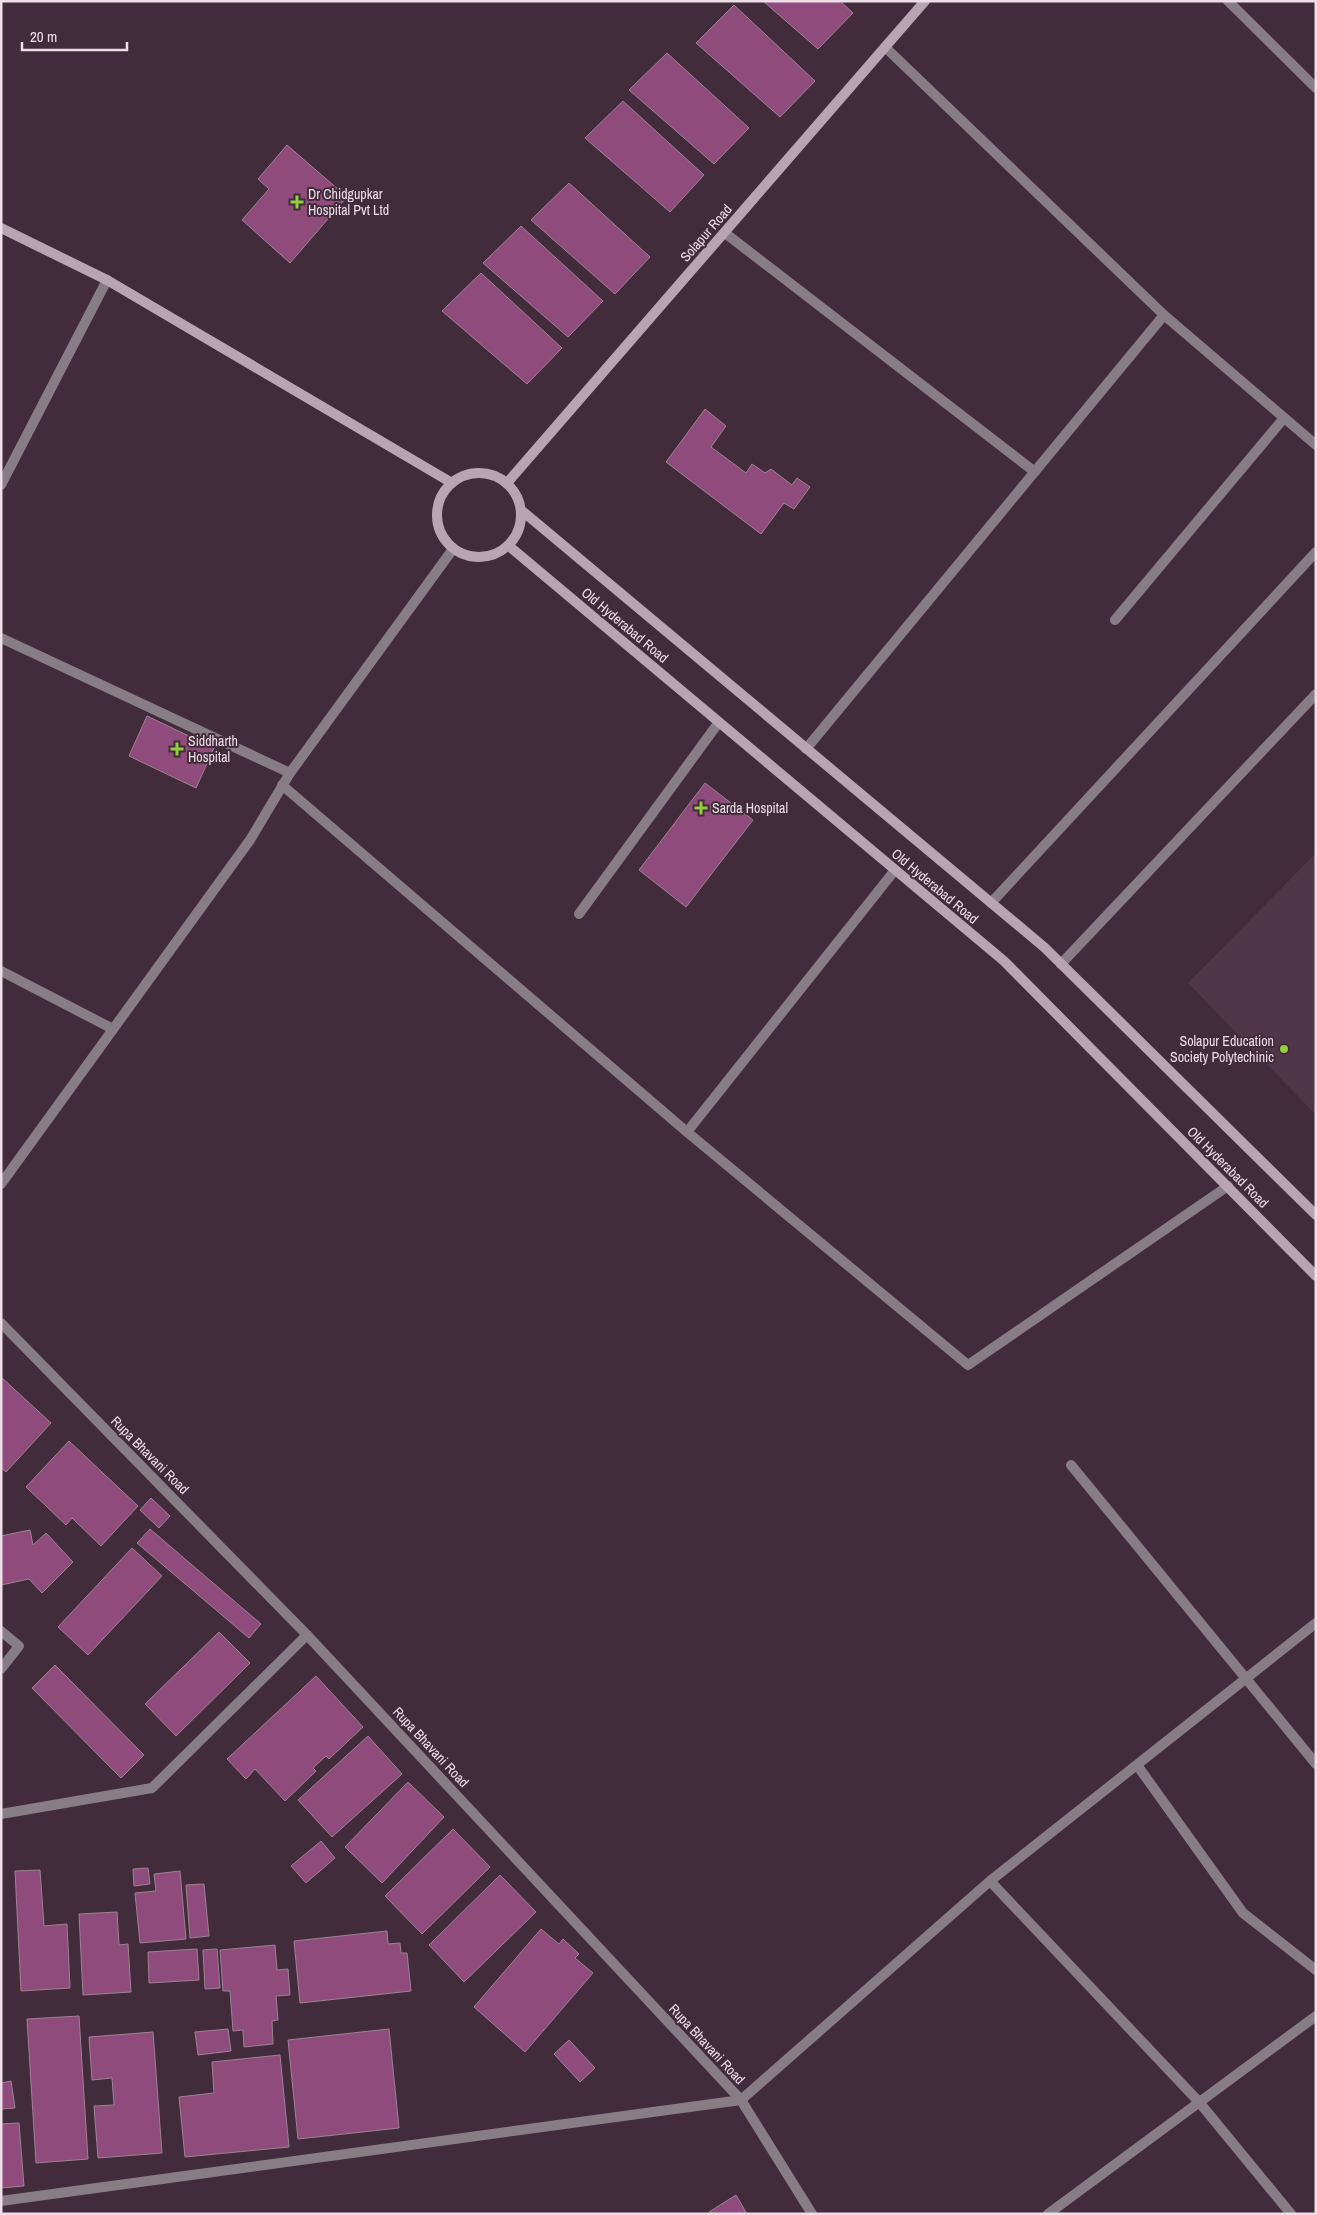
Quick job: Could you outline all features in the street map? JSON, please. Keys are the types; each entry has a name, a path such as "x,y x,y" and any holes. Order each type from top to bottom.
{"main road":[{"name":"Solapur Road","path":"507,483 925,1"},
{"path":"1,228 107,280 452,483"},
{"path":"484,473 507,483 516,496 521,510 519,529 509,546 496,555 473,558 453,549 443,538 438,523 438,508 442,494 452,483 467,475 484,473"},
{"path":"521,510 1061,964 1316,1215"},
{"name":"Old Hyderabad Road","path":"509,546 1004,962 1316,1276"}],"street":[{"path":"1228,1 1316,88"},
{"path":"885,47 1164,315 1316,445"},
{"path":"725,233 1035,472"},
{"path":"1,485 107,280"},
{"path":"806,749 1164,315"},
{"path":"1115,620 1284,418"},
{"path":"1,1184 250,840 290,773 453,549"},
{"path":"991,904 1316,552"},
{"path":"1,638 290,773"},
{"path":"1061,964 1316,694"},
{"path":"579,914 719,722"},
{"path":"282,786 687,1132 968,1365 1228,1186"},
{"path":"687,1132 895,870"},
{"path":"1,971 113,1029"},
{"name":"Rupa Bhavani Road","path":"1,1323 307,1635 741,2100 812,2214"},
{"path":"1071,1465 1316,1764"},
{"path":"1,2201 741,2100 990,1881 1316,1623"},
{"path":"1,1631 19,1646 1,1669"},
{"path":"1,1814 152,1788 307,1635"},
{"path":"1137,1765 1243,1913 1316,1970"},
{"path":"990,1881 1199,2102 1291,2214"},
{"path":"1048,2214 1316,2016"}],"shaded area":[{"name":"Solapur Education Society Polytechinic","path":"1316,853 1316,1115 1188,983"}],"building":[{"path":"763,1 840,1 853,13 818,49"},
{"path":"734,5 815,81 780,117 696,43"},
{"path":"667,53 749,128 714,164 629,90"},
{"path":"623,101 704,175 670,212 585,138"},
{"path":"287,145 347,197 290,263 242,220 269,189 258,179"},
{"path":"569,183 650,257 615,294 531,220"},
{"path":"521,226 603,301 568,337 483,263"},
{"path":"481,273 562,348 527,384 442,311"},
{"path":"705,409 726,426 711,447 746,473 752,464 765,473 771,469 792,485 797,478 810,487 794,509 784,503 761,534 666,462"},
{"path":"147,716 214,748 196,788 129,756"},
{"path":"705,783 753,820 686,907 639,870"},
{"path":"1,1377 51,1423 6,1472 1,1468"},
{"path":"69,1441 138,1506 101,1546 72,1518 66,1525 26,1487"},
{"path":"151,1498 170,1516 159,1528 140,1510"},
{"path":"150,1529 261,1624 249,1638 137,1543"},
{"path":"30,1530 33,1545 46,1533 73,1562 42,1593 29,1579 1,1585 1,1536"},
{"path":"132,1548 162,1576 88,1655 58,1627"},
{"path":"219,1632 250,1663 176,1736 145,1704"},
{"path":"55,1665 144,1755 121,1778 32,1688"},
{"path":"316,1676 363,1727 329,1759 326,1756 313,1768 316,1771 285,1801 255,1769 246,1779 227,1759"},
{"path":"368,1736 402,1774 332,1837 298,1800"},
{"path":"408,1782 444,1817 382,1883 345,1847"},
{"path":"453,1829 490,1867 422,1934 385,1896"},
{"path":"321,1841 335,1858 306,1883 291,1866"},
{"path":"148,1868 150,1884 134,1886 133,1869"},
{"path":"40,1870 44,1926 67,1924 70,1988 21,1991 15,1871"},
{"path":"180,1871 186,1939 140,1943 135,1893 156,1891 154,1874"},
{"path":"500,1875 536,1912 464,1982 429,1945"},
{"path":"204,1884 209,1936 190,1938 186,1885"},
{"path":"117,1912 119,1945 128,1944 131,1992 83,1995 79,1914"},
{"path":"541,1929 559,1944 563,1939 579,1954 575,1958 593,1973 525,2052 474,2007"},
{"path":"387,1931 388,1944 400,1943 401,1953 407,1953 411,1991 300,2003 294,1941"},
{"path":"275,1945 277,1970 288,1969 290,1995 276,1996 278,2020 272,2021 273,2044 244,2047 243,2030 233,2031 230,1991 223,1991 220,1950"},
{"path":"197,1949 199,1980 149,1983 148,1952"},
{"path":"217,1949 220,1988 205,1989 203,1950"},
{"path":"79,2016 88,2159 36,2163 27,2019"},
{"path":"228,2029 231,2051 198,2055 195,2032"},
{"path":"389,2029 399,2128 298,2139 288,2040"},
{"path":"153,2032 162,2153 98,2158 94,2106 114,2105 112,2078 92,2080 89,2037"},
{"path":"569,2040 595,2068 580,2082 554,2054"},
{"path":"280,2055 289,2147 185,2157 179,2097 214,2093 212,2062"},
{"path":"11,2081 15,2108 1,2109 1,2083"},
{"path":"19,2123 24,2186 1,2188 1,2124"},
{"path":"736,2195 747,2214 710,2214 709,2212"}],"place":[{"name":"Dr Chidgupkar Hospital Pvt Ltd","path":"297,202"},
{"name":"Siddharth Hospital","path":"177,749"},
{"name":"Sarda Hospital","path":"701,808"},
{"name":"Solapur Education Society Polytechinic","path":"1284,1049"}]}
